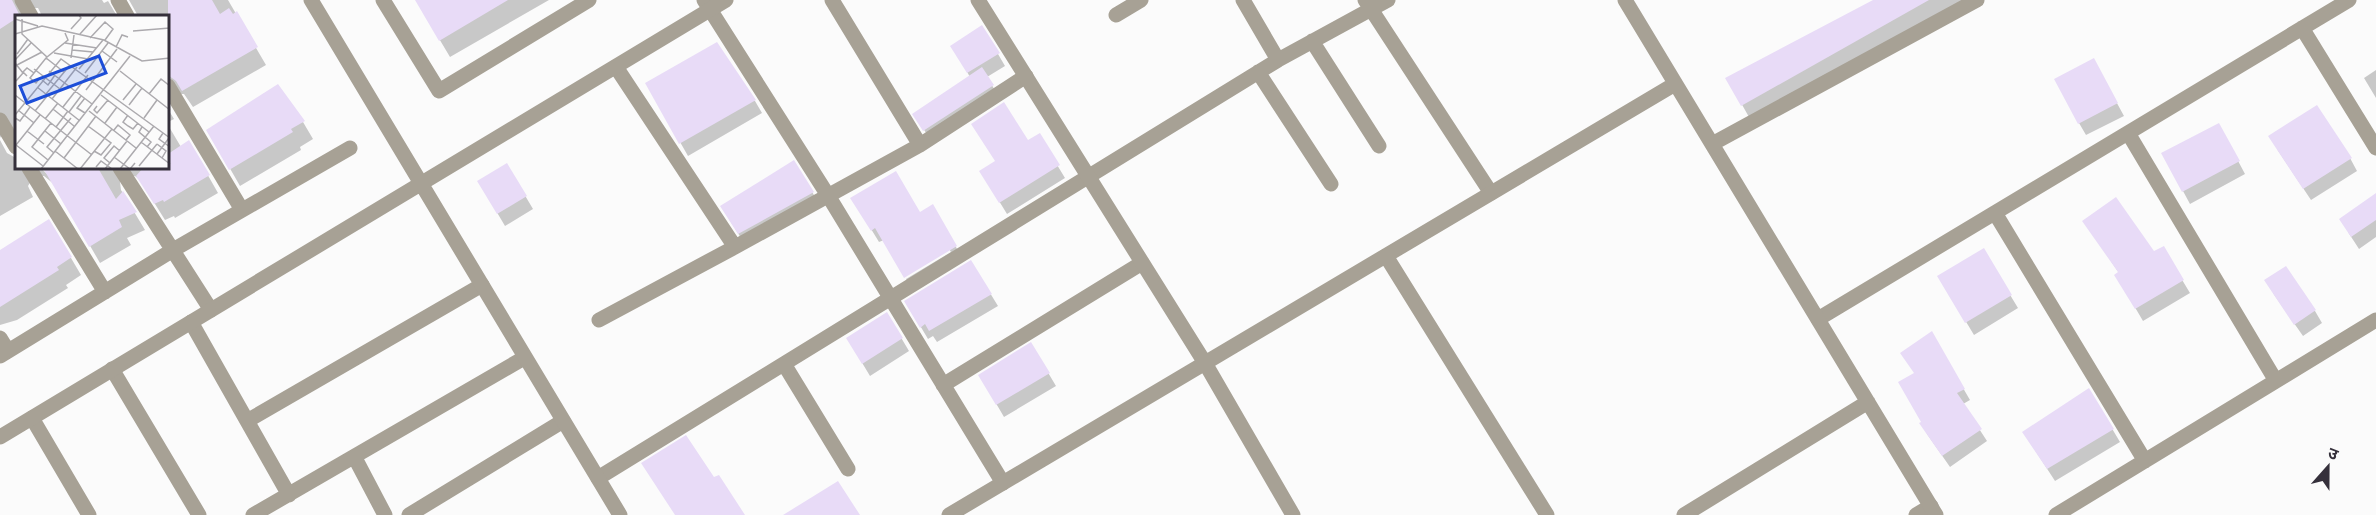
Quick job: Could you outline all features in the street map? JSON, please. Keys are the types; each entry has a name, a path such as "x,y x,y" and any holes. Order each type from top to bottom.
{"street":[{"path":"22,0 30,15"},
{"path":"118,0 126,15"},
{"path":"311,0 619,515"},
{"path":"383,0 438,91 589,0"},
{"path":"0,437 616,67 706,5 726,0"},
{"path":"832,0 920,145"},
{"path":"978,0 1205,363 1293,515"},
{"path":"1116,15 1141,0"},
{"path":"1242,0 1278,60"},
{"path":"598,478 1368,5 1388,0"},
{"path":"1625,0 1933,511 1916,515"},
{"path":"1712,144 1977,0"},
{"path":"1818,319 2349,0"},
{"path":"706,5 829,197 1003,483"},
{"path":"1368,5 1491,193"},
{"path":"2302,28 2376,148"},
{"path":"1312,41 1379,147"},
{"path":"616,67 735,247"},
{"path":"1258,72 1331,184"},
{"path":"599,320 829,197 920,145 1026,76"},
{"path":"949,515 1675,84"},
{"path":"170,89 242,210"},
{"path":"6,127 15,145"},
{"path":"2128,133 2276,381"},
{"path":"3,348 105,292 350,148"},
{"path":"30,170 105,292"},
{"path":"121,170 212,310"},
{"path":"1995,213 2145,461"},
{"path":"1386,256 1548,515"},
{"path":"943,385 1143,263"},
{"path":"247,420 482,285"},
{"path":"2056,515 2376,320"},
{"path":"191,322 289,495"},
{"path":"253,515 355,458 524,358"},
{"path":"784,364 848,470"},
{"path":"112,369 199,515"},
{"path":"1684,515 1868,402"},
{"path":"32,418 89,515"},
{"path":"409,515 563,421"},
{"path":"355,458 386,515"}],"building":[{"path":"0,0 12,0 20,15 15,15 15,19 0,29"},
{"path":"168,0 212,0 220,14 229,8 233,14 237,11 258,47 182,91 170,76 170,15 168,15"},
{"path":"415,0 508,0 439,41"},
{"path":"1873,0 1929,0 1741,106 1725,78"},
{"path":"982,25 1000,53 967,73 950,46"},
{"path":"717,42 756,100 679,144 645,83"},
{"path":"2094,58 2118,103 2078,124 2054,79"},
{"path":"982,67 994,85 923,131 912,114"},
{"path":"278,84 305,121 291,129 293,132 229,170 206,130"},
{"path":"1004,102 1028,140 1040,133 1060,165 999,203 979,171 995,161 971,124"},
{"path":"2317,105 2352,158 2303,189 2268,136"},
{"path":"2219,123 2240,161 2182,192 2161,153"},
{"path":"189,140 210,175 164,202 163,200 154,204 136,176 141,170 170,170 170,153"},
{"path":"794,160 814,192 738,234 720,206"},
{"path":"507,163 527,196 497,214 477,181"},
{"path":"44,170 99,170 116,199 123,191 137,212 119,220 122,227 89,247"},
{"path":"896,171 920,212 933,204 957,246 904,278 875,228 871,231 850,198"},
{"path":"2376,193 2376,220 2351,237 2339,219"},
{"path":"2116,197 2154,251 2164,246 2184,280 2135,309 2114,275 2118,272 2082,221"},
{"path":"49,219 72,257 57,267 59,270 0,307 0,250"},
{"path":"1984,248 2012,295 1965,323 1937,276"},
{"path":"971,260 992,294 929,331 925,324 920,328 904,301"},
{"path":"2286,266 2316,310 2294,325 2264,280"},
{"path":"887,312 903,338 862,364 846,338"},
{"path":"1932,331 1965,389 1957,393 1982,429 1942,456 1919,423 1921,422 1898,382 1914,373 1900,353"},
{"path":"1031,342 1050,373 996,405 978,375"},
{"path":"2089,388 2114,429 2047,469 2022,432"},
{"path":"686,435 714,477 719,475 745,515 675,515 641,463"},
{"path":"838,481 860,515 783,515"}]}
